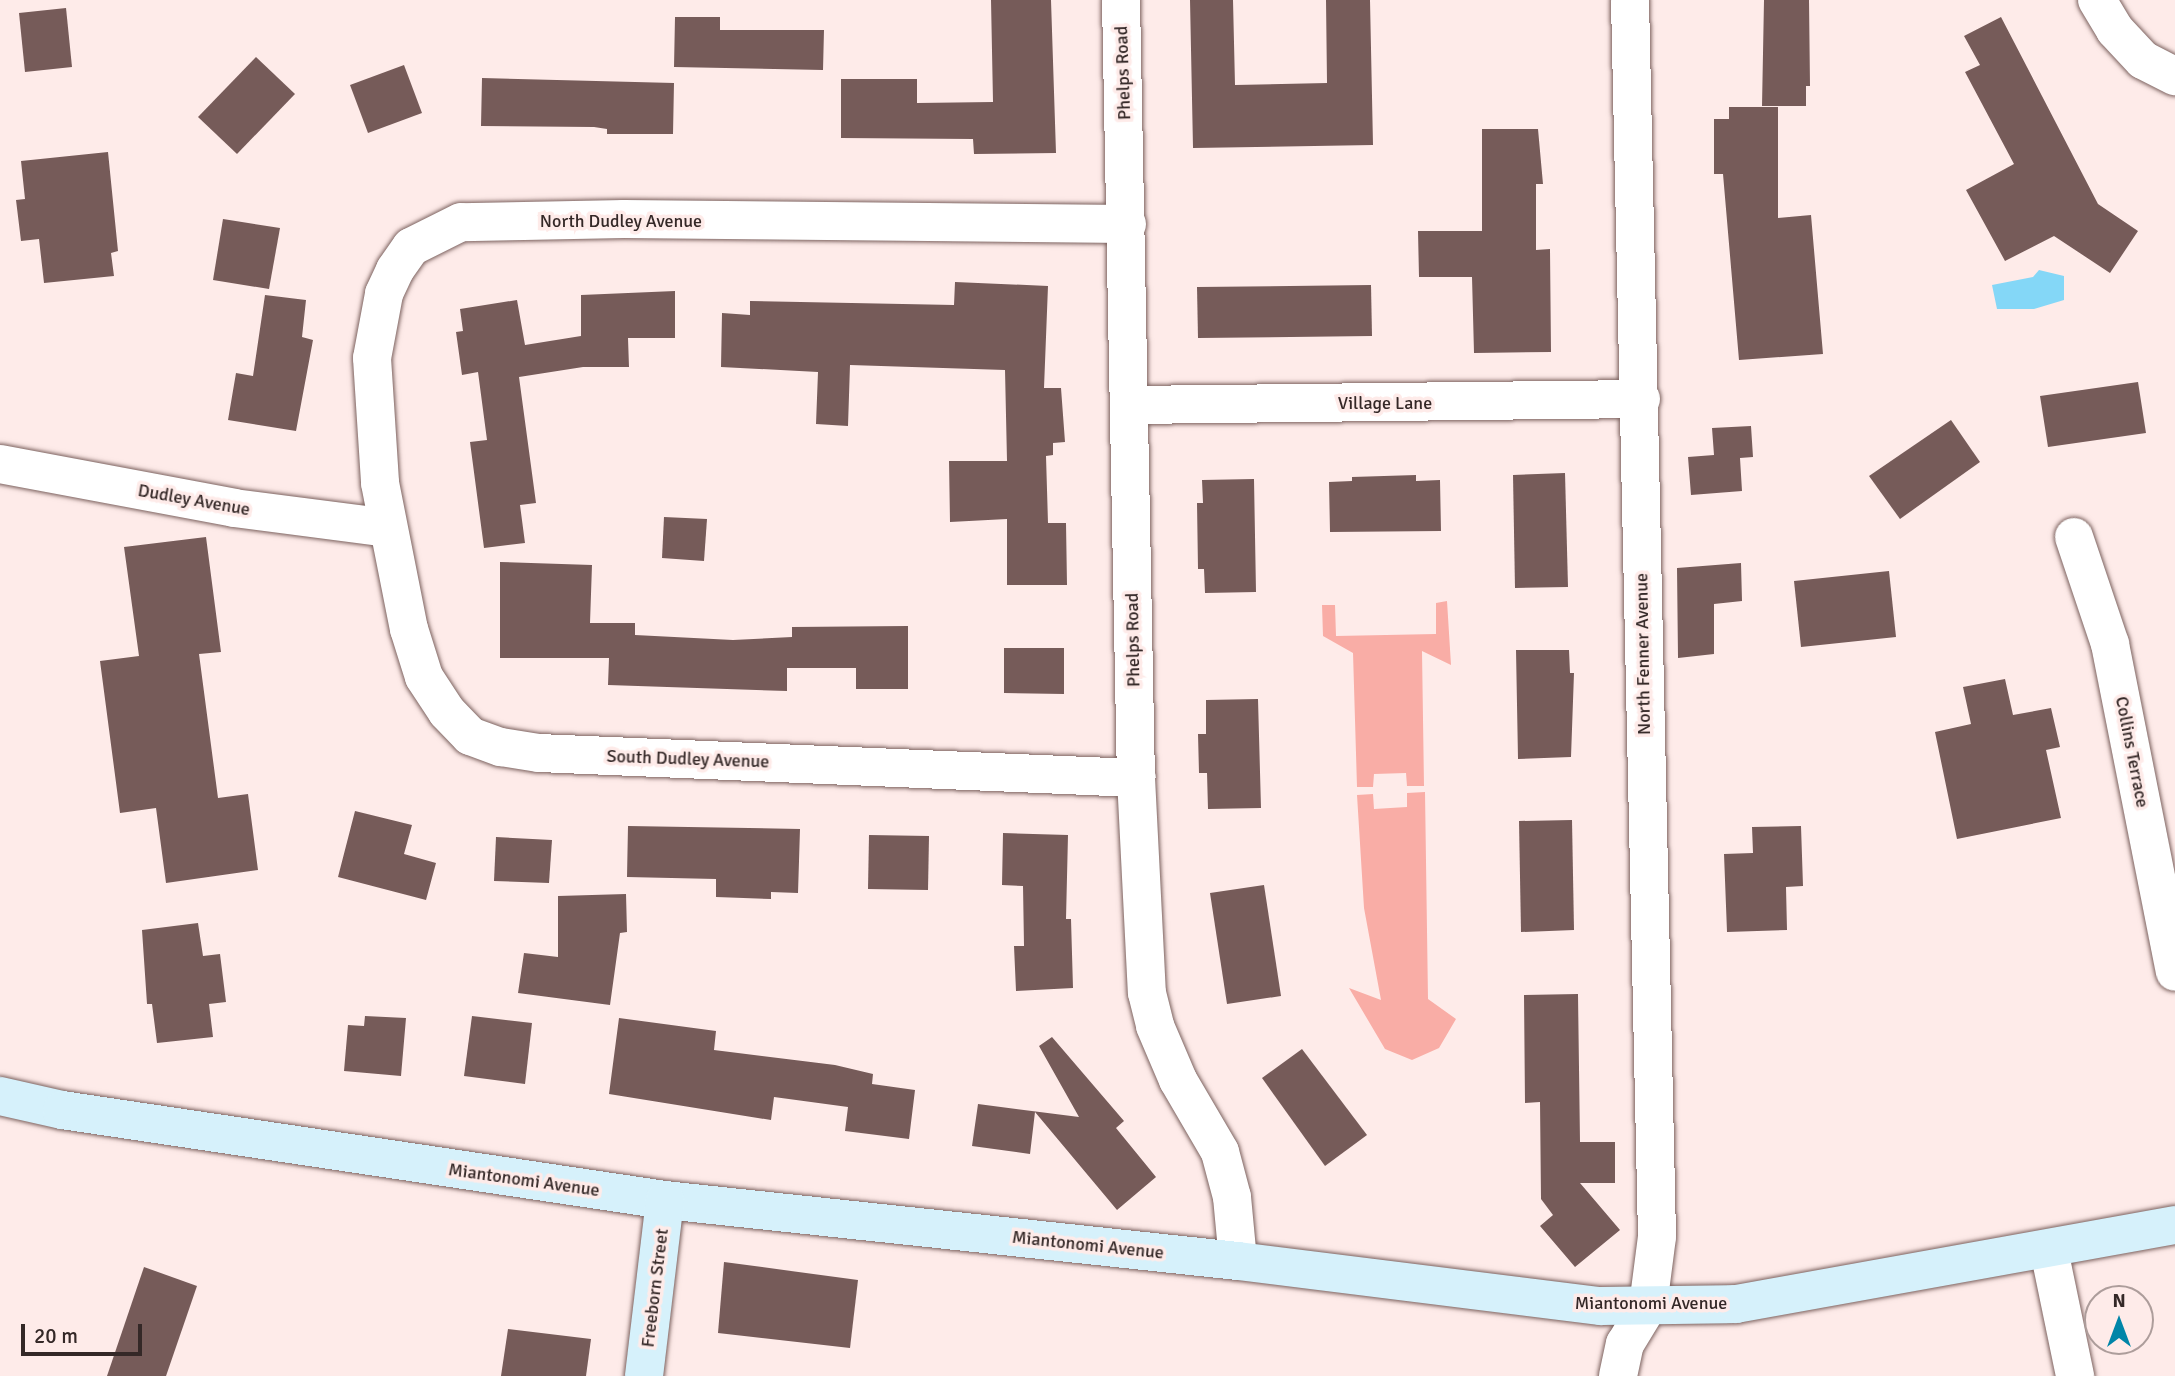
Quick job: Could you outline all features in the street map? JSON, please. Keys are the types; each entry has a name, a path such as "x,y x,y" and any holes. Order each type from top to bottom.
{"main road":[{"name":"Miantonomi Avenue","path":"0,1096 62,1110 665,1200 1238,1261 1557,1302 1648,1306 1736,1304 2049,1250 2175,1225"},
{"name":"Freeborn Street","path":"644,1376 665,1200"}],"street":[{"name":"Phelps Road","path":"1121,0 1136,778 1147,993 1155,1026 1178,1080 1220,1152 1232,1197 1238,1261"},
{"name":"North Fenner Avenue","path":"1630,0 1641,399 1641,634 1657,1237 1648,1306"},
{"path":"2097,0 2115,30 2143,60 2175,76"},
{"name":"North Dudley Avenue","path":"388,528 374,413 376,325 396,270 411,247 437,231 461,222 624,219 1127,225"},
{"name":"Village Lane","path":"1129,405 1641,399"},
{"name":"Dudley Avenue","path":"0,464 234,508 388,528"},
{"name":"South Dudley Avenue","path":"388,528 409,629 424,677 447,712 481,742 539,753 1136,778"},
{"name":"Collins Terrace","path":"2074,537 2110,644 2175,972"},
{"path":"2049,1250 2075,1376"},
{"path":"1618,1376 1625,1344 1648,1306"}],"shaded area":[{"path":"1447,601 1451,665 1422,651 1424,786 1407,786 1406,773 1374,774 1373,787 1357,787 1353,653 1323,636 1322,605 1335,605 1336,636 1436,634 1436,603"},
{"path":"1425,792 1428,999 1456,1019 1439,1048 1412,1060 1385,1049 1349,988 1381,1000 1364,908 1357,795 1373,794 1374,809 1407,807 1407,793"}],"water":[{"path":"2039,270 2064,276 2064,300 2034,309 1997,309 1992,285 2033,277"}],"building":[{"path":"991,0 1051,0 1056,153 974,154 973,139 841,138 841,79 917,79 917,103 993,102"},
{"path":"1190,0 1233,0 1235,85 1327,83 1326,0 1370,0 1373,145 1193,148"},
{"path":"1764,0 1809,0 1810,86 1806,86 1806,106 1762,106"},
{"path":"66,8 72,67 25,72 19,13"},
{"path":"675,17 720,17 720,30 824,30 823,70 674,67"},
{"path":"2001,17 2098,204 2138,231 2110,273 2054,236 2005,261 1966,190 2014,164 1965,72 1980,65 1964,36"},
{"path":"256,57 295,94 237,154 198,117"},
{"path":"404,65 422,113 368,133 350,85"},
{"path":"482,78 674,83 673,134 607,134 607,129 594,127 481,126"},
{"path":"1729,107 1778,107 1778,218 1811,215 1823,354 1739,360 1723,174 1714,174 1714,119 1729,119"},
{"path":"1482,129 1538,129 1543,184 1536,184 1536,250 1550,249 1551,352 1474,353 1472,277 1419,277 1418,231 1482,231"},
{"path":"108,152 118,251 111,253 114,276 44,283 39,239 21,241 16,200 25,199 21,161"},
{"path":"223,219 280,228 269,289 213,280"},
{"path":"955,282 1048,286 1044,388 1061,388 1065,442 1053,443 1053,455 1046,456 1048,523 1066,523 1067,585 1007,585 1007,519 950,522 949,461 1007,461 1005,370 850,365 848,426 816,424 818,372 721,367 722,313 750,315 750,301 954,305"},
{"path":"1371,285 1372,336 1198,338 1197,287"},
{"path":"675,291 675,338 628,338 629,367 583,367 519,377 536,503 520,505 525,543 484,548 470,442 487,440 478,372 462,375 456,332 463,331 460,309 517,300 525,345 581,336 581,295"},
{"path":"265,295 306,300 302,337 313,340 296,431 228,420 236,373 253,376"},
{"path":"2138,382 2146,433 2048,447 2040,396"},
{"path":"1951,420 1980,462 1900,519 1869,476"},
{"path":"1751,426 1753,457 1740,458 1742,491 1691,495 1688,457 1714,455 1712,428"},
{"path":"1565,473 1568,587 1515,588 1513,475"},
{"path":"1416,475 1416,481 1440,480 1441,531 1330,532 1329,482 1352,481 1352,477"},
{"path":"1254,479 1256,592 1205,593 1204,569 1198,569 1197,503 1203,503 1202,480"},
{"path":"664,517 707,519 704,561 662,558"},
{"path":"206,537 221,652 199,654 218,798 248,794 258,870 166,883 156,808 120,813 100,661 139,656 124,547"},
{"path":"500,562 592,565 590,623 635,623 635,635 733,640 792,637 792,627 908,626 908,689 856,689 856,668 787,668 787,691 608,685 609,658 500,658"},
{"path":"1741,563 1742,601 1714,604 1714,654 1678,658 1677,568"},
{"path":"1889,571 1896,637 1801,647 1794,581"},
{"path":"1004,648 1064,648 1064,694 1004,693"},
{"path":"1516,650 1569,650 1570,673 1574,673 1571,757 1518,759"},
{"path":"2005,679 2013,715 2051,708 2060,747 2046,750 2061,818 1957,839 1935,732 1971,724 1963,687"},
{"path":"1258,699 1261,808 1208,809 1207,773 1199,773 1198,734 1206,734 1206,700"},
{"path":"355,811 412,825 404,854 436,863 426,900 338,877"},
{"path":"1572,820 1574,930 1521,932 1519,821"},
{"path":"628,826 800,829 798,893 771,892 771,899 716,897 716,879 627,877"},
{"path":"1801,826 1803,886 1786,887 1787,930 1727,932 1724,854 1753,853 1752,827"},
{"path":"1003,833 1068,835 1066,919 1071,919 1073,988 1016,991 1014,946 1024,946 1023,886 1002,885"},
{"path":"869,835 929,836 928,890 868,889"},
{"path":"496,837 552,840 549,883 494,881"},
{"path":"1264,885 1281,996 1227,1004 1210,893"},
{"path":"626,894 627,932 620,933 610,1005 518,993 524,953 558,957 558,896"},
{"path":"198,923 203,956 220,954 226,1002 209,1004 213,1037 157,1043 152,1004 147,1004 142,930"},
{"path":"1578,994 1580,1142 1615,1142 1615,1183 1580,1183 1620,1230 1575,1267 1540,1226 1553,1215 1541,1199 1540,1102 1525,1103 1524,995"},
{"path":"365,1016 406,1018 401,1076 344,1071 348,1025 364,1026"},
{"path":"472,1016 532,1023 525,1084 464,1076"},
{"path":"619,1018 716,1031 714,1050 835,1065 873,1074 872,1084 915,1090 909,1139 845,1131 848,1107 774,1097 771,1120 609,1094"},
{"path":"1052,1037 1124,1121 1116,1128 1156,1177 1117,1210 1035,1112 1030,1154 972,1146 978,1104 1079,1117 1039,1046"},
{"path":"1302,1049 1367,1135 1325,1166 1262,1078"},
{"path":"724,1262 858,1280 850,1348 718,1333"},
{"path":"144,1267 197,1286 166,1376 107,1376"},
{"path":"508,1329 591,1339 586,1376 501,1376"}]}
